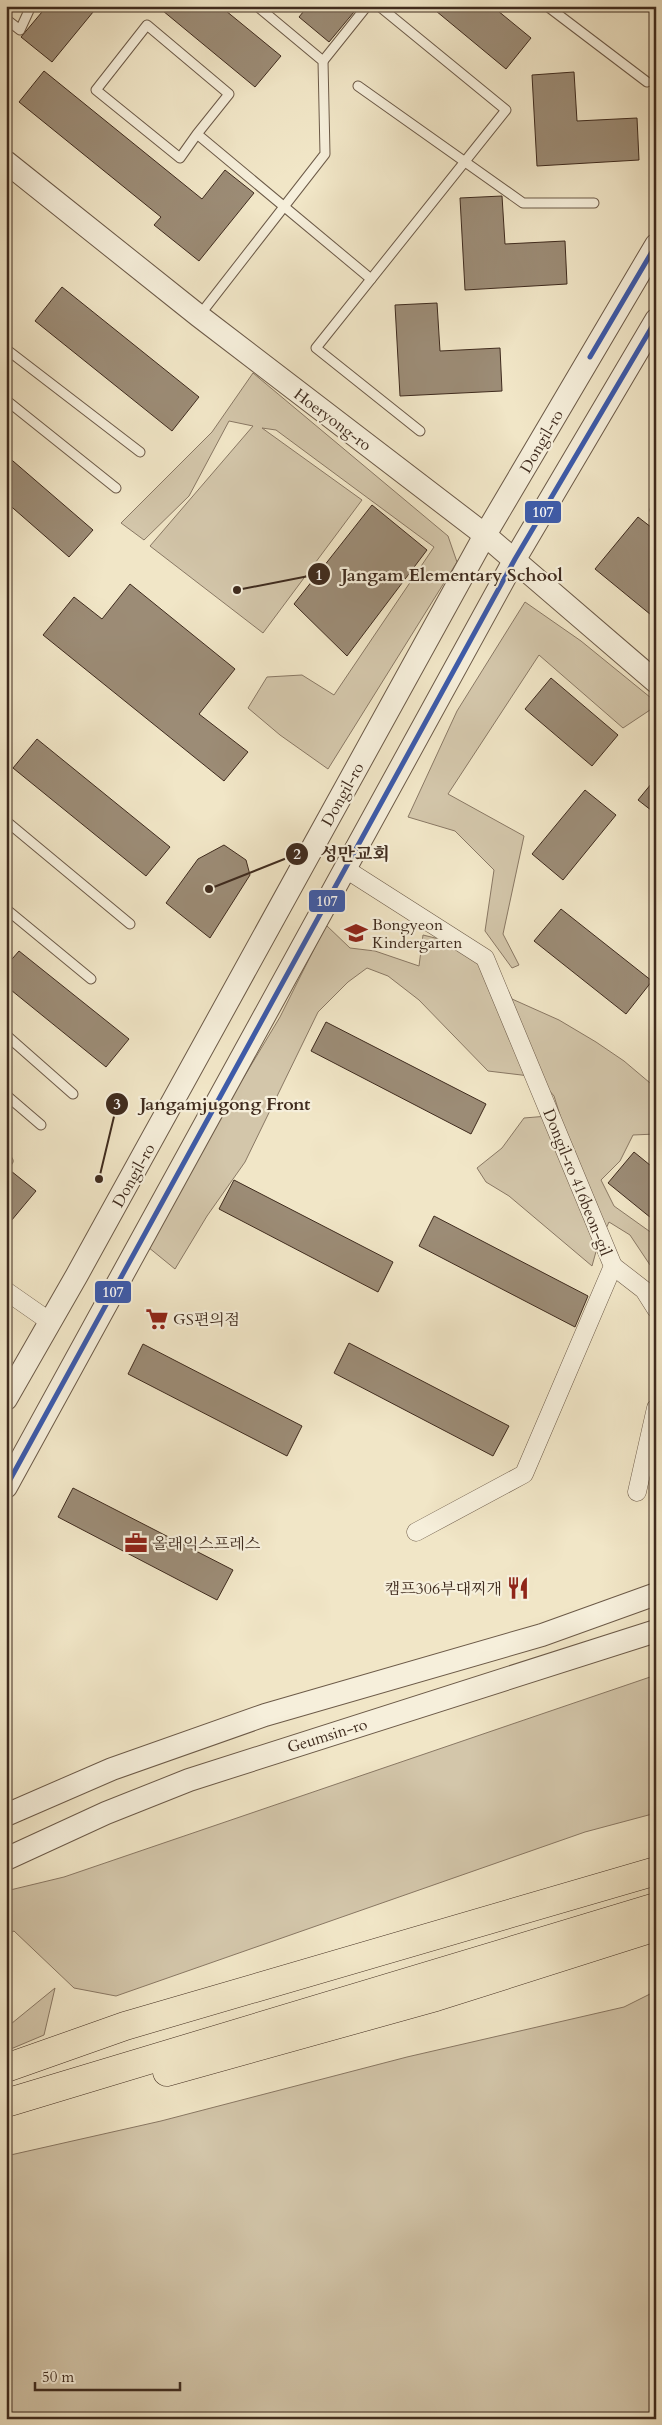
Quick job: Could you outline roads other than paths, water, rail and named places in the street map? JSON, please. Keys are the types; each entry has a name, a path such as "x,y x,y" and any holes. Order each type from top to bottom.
{"highway":[{"path":"6,2068 125,2026 656,1871"},
{"path":"6,2086 656,1892"},
{"path":"6,2102 656,1908"},
{"path":"6,2118 436,1997 656,1927"}],"street":[{"name":"Hoeryong-ro","path":"6,162 199,316 485,535 656,682"},
{"name":"Dongil-ro","path":"6,1399 82,1266 485,535 656,245"},
{"path":"6,1487 515,559 656,320"},
{"name":"Dongil-ro 416beon-gil","path":"344,868 484,958 613,1266 524,1474 416,1532"},
{"path":"613,1266 644,1290 656,1309"},
{"path":"6,1291 50,1322"},
{"path":"637,1492 656,1408"},
{"path":"6,1815 112,1770 265,1715 542,1635 656,1594"},
{"name":"Geumsin-ro","path":"6,1859 106,1812 189,1780 656,1632"}],"lane":[{"path":"6,19 20,30 31,6"},
{"path":"257,6 323,61"},
{"path":"199,316 325,154 323,61 367,6"},
{"path":"379,6 506,110 316,348 420,430"},
{"path":"547,6 647,82"},
{"path":"148,25 229,94 198,134 180,158 96,90 148,25"},
{"path":"358,86 523,203 594,203"},
{"path":"198,134 371,279"},
{"path":"7,351 140,452"},
{"path":"6,400 116,488"},
{"path":"6,821 130,924"},
{"path":"6,909 91,979"},
{"path":"6,1035 73,1094"},
{"path":"6,1095 41,1125"}],"place":[{"name":"Jangam Elementary School","path":"237,590"},
{"name":"성만교회","path":"209,889"},
{"name":"Bongyeon Kindergarten","path":"356,933"},
{"name":"Jangamjugong Front","path":"99,1179"},
{"name":"GS편의점","path":"157,1319"},
{"name":"올래익스프레스","path":"136,1543"},
{"name":"캠프306부대찌개","path":"518,1588"}]}
